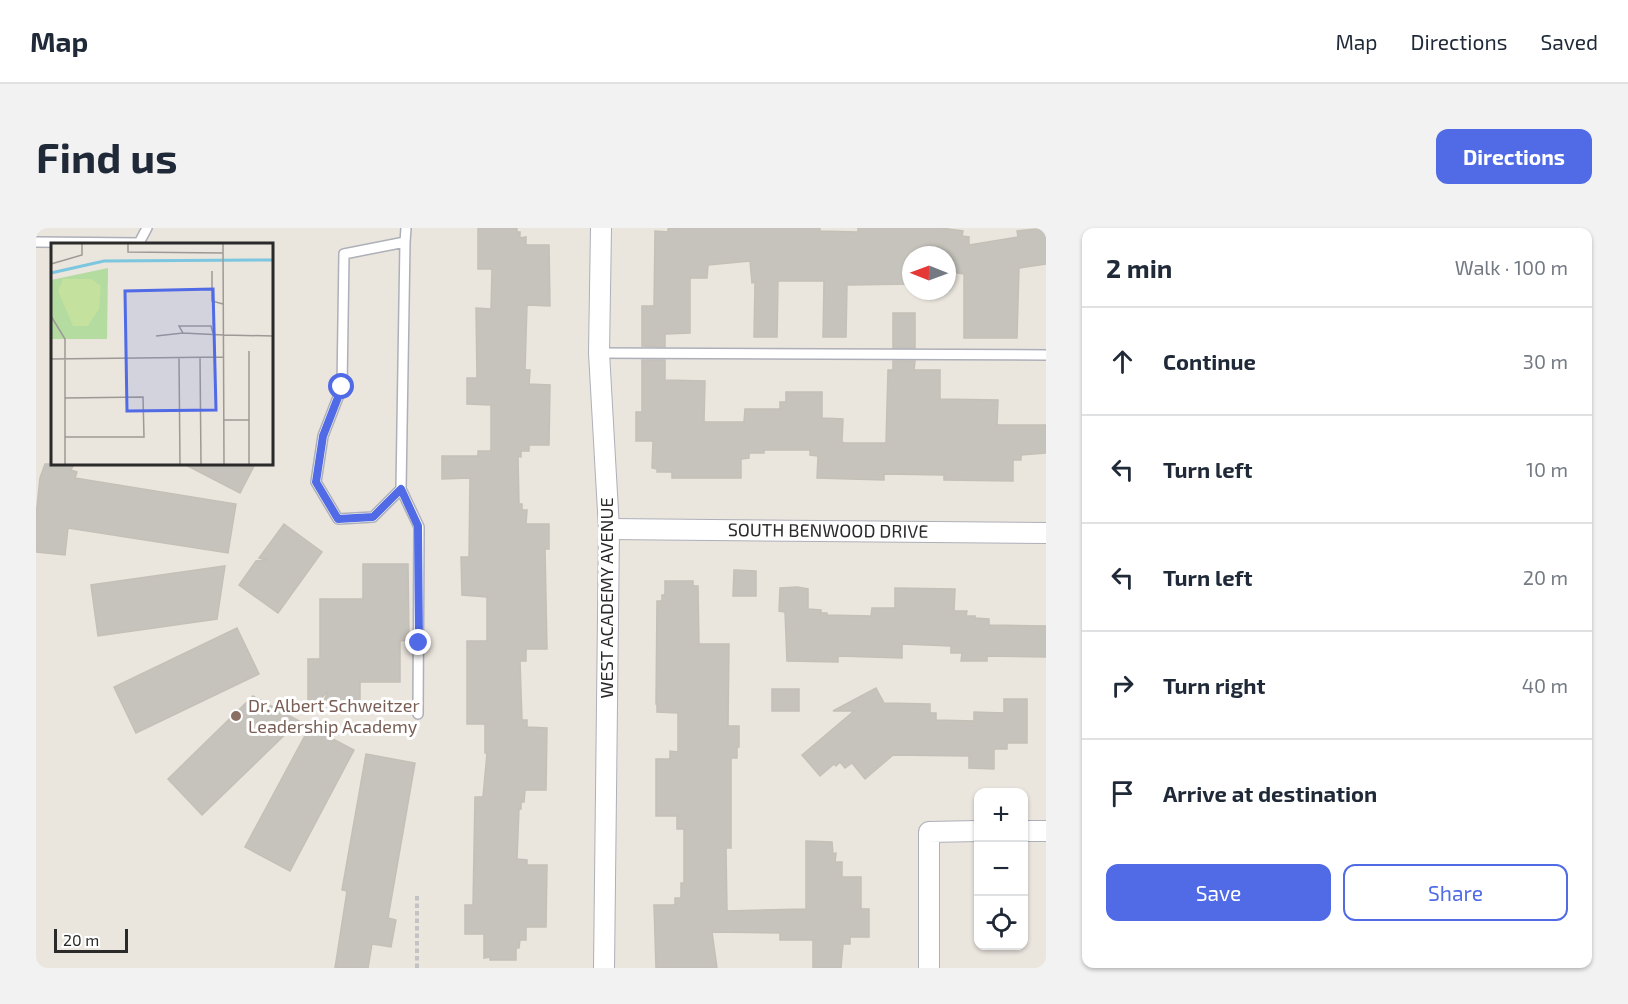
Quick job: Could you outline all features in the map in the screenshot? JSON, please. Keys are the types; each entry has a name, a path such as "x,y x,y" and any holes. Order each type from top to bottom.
{"street":[{"name":"WEST ACADEMY AVENUE","path":"601,228 599,353 609,530 604,968"},
{"name":"SOUTH BENWOOD DRIVE","path":"609,530 1046,533"},
{"path":"929,968 929,832 974,831"},
{"path":"1028,831 1046,831"}],"lane":[{"path":"36,242 139,243 147,228"},
{"path":"405,228 401,489 418,526 418,714"},
{"path":"401,489 373,517 338,519 316,482 323,436 342,387 344,254 405,242"},
{"path":"599,353 1046,356"}],"path":[{"path":"417,896 417,968"}],"building":[{"path":"478,228 517,228 520,238 526,237 526,245 549,245 550,306 527,305 525,370 530,370 529,384 550,385 549,445 529,445 529,451 521,451 521,457 518,456 519,504 522,504 522,510 527,510 526,524 549,524 549,549 545,549 547,649 526,649 526,661 520,661 522,720 527,720 527,727 547,728 546,790 525,790 524,802 521,802 521,809 519,809 517,859 527,860 527,865 547,865 546,927 526,927 526,940 520,940 519,948 516,948 516,960 484,958 484,934 465,934 465,905 473,905 475,797 483,797 487,753 485,753 485,724 467,724 467,641 487,641 487,597 462,595 461,557 469,557 470,478 442,479 442,456 478,456 478,451 491,451 491,405 467,404 467,378 477,378 476,308 491,309 492,269 478,269"},
{"path":"820,228 820,231 858,232 858,228 941,228 963,231 962,236 969,237 969,245 1018,237 1017,231 1046,228 1046,264 1019,268 1017,338 964,338 964,274 956,273 956,246 902,246 902,284 847,285 846,337 823,337 824,281 778,281 777,337 754,337 755,282 752,283 750,261 708,265 707,278 690,278 690,333 665,334 665,347 642,346 642,306 654,306 655,231 668,232 668,229"},
{"path":"893,313 915,313 915,348 893,348"},
{"path":"642,360 665,360 665,380 705,381 704,422 744,422 745,409 780,409 780,402 786,402 786,392 822,392 822,418 843,419 842,442 844,443 886,443 888,370 893,370 893,361 915,361 914,370 940,370 940,399 998,400 997,425 1046,425 1046,453 1021,455 1021,460 1013,460 1013,481 944,480 944,475 884,474 884,480 817,478 818,456 810,455 810,450 764,450 764,453 749,453 749,458 741,459 741,478 672,478 672,472 657,472 657,469 652,468 653,441 636,441 636,412 642,412"},
{"path":"45,464 74,465 71,470 77,472 75,478 236,504 228,553 68,528 65,555 36,552 36,516 40,478"},
{"path":"186,465 254,465 240,493"},
{"path":"284,524 322,552 278,613 239,585 256,561 268,560 259,558"},
{"path":"363,564 408,564 409,640 400,641 400,682 360,682 360,700 324,701 328,691 308,712 308,659 320,659 320,599 363,599"},
{"path":"225,566 217,619 98,636 91,585"},
{"path":"734,570 756,571 756,596 733,596"},
{"path":"665,581 693,581 693,586 698,586 699,644 729,644 728,726 739,726 739,747 737,747 737,758 731,758 731,848 726,848 727,911 806,909 806,841 832,842 833,854 836,853 835,862 842,862 842,877 861,877 861,909 869,909 869,937 850,937 850,944 843,944 841,968 813,968 813,940 780,940 780,933 712,932 717,968 656,968 654,905 675,905 675,898 681,898 681,883 684,883 684,829 677,829 677,816 656,816 656,759 670,759 670,751 678,752 678,713 657,712 656,704 657,601 662,601 662,595 665,595"},
{"path":"780,588 808,589 808,609 821,610 821,613 827,613 827,615 871,616 872,608 895,608 895,588 955,589 954,611 967,611 966,616 989,619 989,625 1046,626 1046,657 987,656 987,661 961,661 962,653 951,653 951,646 902,644 902,658 838,656 838,662 787,661 785,612 779,611"},
{"path":"237,628 259,674 136,733 114,687"},
{"path":"876,688 884,703 930,704 930,713 936,713 936,720 974,721 974,712 1004,713 1004,699 1027,699 1027,743 1007,743 1007,749 994,749 994,769 969,768 969,756 893,755 865,779 852,763 845,768 840,762 836,766 834,764 820,776 802,755 854,711 833,711"},
{"path":"772,689 799,689 799,711 772,711"},
{"path":"253,696 299,721 202,815 168,779"},
{"path":"308,726 354,750 290,871 245,847 308,730"},
{"path":"366,754 415,763 388,918 396,920 391,947 372,944 368,968 335,968 347,891 342,890"}],"place":[{"name":"Dr. Albert Schweitzer Leadership Academy","path":"236,716"}],"route":[{"path":"342,387 323,436 316,482 338,519 373,517 401,489 418,526 419,643"}]}
